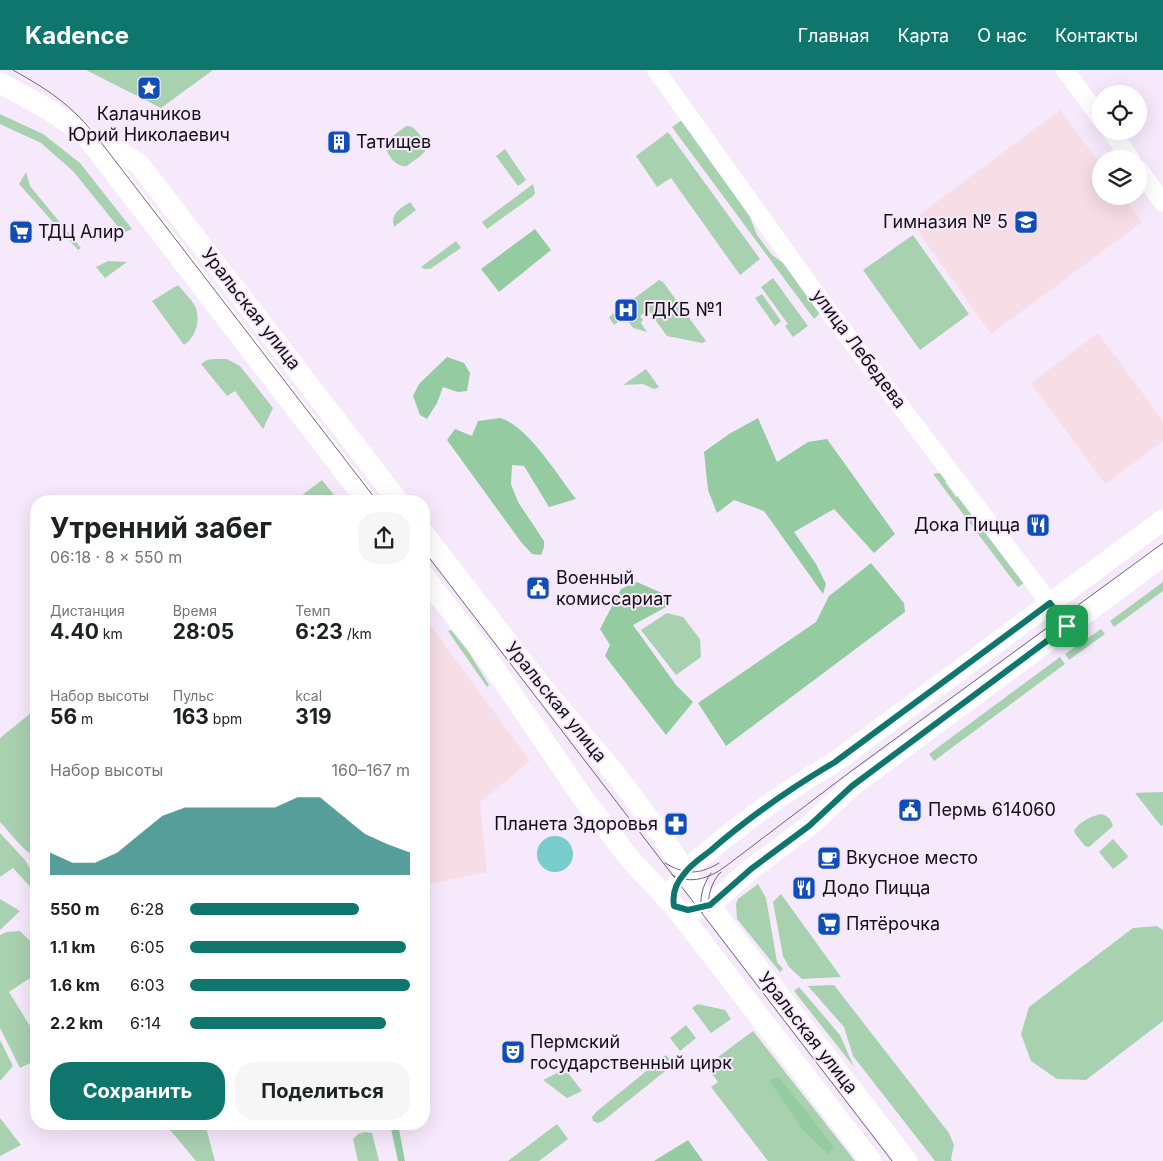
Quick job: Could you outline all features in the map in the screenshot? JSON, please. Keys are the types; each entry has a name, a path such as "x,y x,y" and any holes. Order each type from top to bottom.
{"main road":[{"name":"Уральская улица","path":"0,83 66,120 87,137 362,495"},
{"name":"Уральская улица","path":"87,137 100,141 139,164 393,495"},
{"path":"1163,520 835,762 801,782 726,836 685,872 675,888 674,906 688,910 710,905 751,869 809,826 852,786 1163,556"},
{"name":"Уральская улица","path":"430,542 543,688 594,747 661,835 685,872 907,1161"},
{"name":"Уральская улица","path":"430,584 486,656 583,798 630,859 674,906 871,1161"}],"street":[{"name":"улица Лебедева","path":"656,70 830,312 1067,626"},
{"path":"1065,70 1092,107"},
{"path":"1147,180 1163,203"}],"shaded area":[{"path":"86,70 213,70 161,108"},
{"name":"Гимназия № 5","path":"1060,110 1092,153 1092,205 1130,205 1142,222 991,334 911,221"},
{"path":"0,114 43,134 80,163 132,229 123,233 73,171 41,143 0,124"},
{"path":"682,120 746,207 757,235 772,255 790,268 820,313 814,319 672,127"},
{"path":"406,126 416,130 426,145 426,149 407,166 403,166 392,158 385,146 385,142"},
{"path":"668,132 760,259 740,275 671,178 657,187 636,156"},
{"path":"505,149 526,180 518,186 496,156"},
{"path":"26,172 30,186 81,248 78,250 19,184"},
{"path":"533,184 535,193 533,196 487,229 482,222"},
{"path":"410,202 416,210 394,227 393,218 399,209"},
{"path":"535,229 551,250 499,292 481,269"},
{"path":"913,235 969,314 920,350 863,270"},
{"path":"456,241 461,248 430,269 421,267"},
{"path":"108,261 127,262 105,278 96,267"},
{"path":"773,278 808,326 793,337 785,326 788,324 761,287"},
{"path":"659,280 663,282 706,341 702,343 667,336 648,310 640,316 643,320 641,323 647,332 633,328 625,317 614,325 609,317"},
{"path":"178,285 195,306 198,317 192,338 184,345 152,301"},
{"path":"762,294 781,321 775,326 755,298"},
{"path":"1098,333 1163,421 1163,441 1105,484 1031,383"},
{"path":"447,357 464,363 470,373 467,391 458,392 443,387 437,403 427,419 420,415 413,396 419,384"},
{"path":"227,359 240,366 273,408 263,429 235,391 227,396 201,364 207,360"},
{"path":"646,369 659,387 654,389 643,384 623,385"},
{"path":"500,418 511,423 532,441 576,499 549,507 524,466 512,465 511,484 518,502 544,541 541,555 532,554 521,542 447,440 455,429 472,436 478,421"},
{"path":"758,418 777,462 808,442 827,439 895,534 874,553 834,509 794,532 816,564 826,584 823,594 764,511 734,500 717,513 708,490 704,452 729,434"},
{"path":"933,474 944,474 949,479 945,482 956,497 960,494 1026,582 1018,587"},
{"path":"322,480 334,495 302,495"},
{"path":"871,563 904,603 905,612 726,746 698,703 816,622 829,596"},
{"path":"637,582 664,594 666,607 633,625 676,685 693,702 666,735 605,656 610,645 600,629 621,589"},
{"path":"1163,582 1163,591 1114,627 1110,621"},
{"path":"667,613 683,617 700,639 701,657 676,675 641,630"},
{"path":"430,625 530,761 480,802 487,872 430,884"},
{"path":"1101,629 1105,634 1069,660 1065,654"},
{"path":"451,630 468,651 489,685 487,687 448,631"},
{"path":"1060,657 1065,664 934,761 929,754"},
{"path":"30,714 30,853 0,822 0,738"},
{"path":"1163,792 1163,825 1161,826 1135,793"},
{"path":"1101,814 1109,818 1113,826 1089,847 1085,846 1074,831 1086,820"},
{"path":"0,833 25,860 30,869 30,886 13,868 0,877"},
{"path":"555,836 567,842 573,854 567,866 555,872 543,866 537,854 543,842"},
{"path":"1113,839 1128,856 1113,869 1099,852"},
{"path":"758,884 766,898 777,962 783,969 780,972 737,919 736,904 738,899"},
{"path":"781,894 841,977 802,979 789,967 783,956 773,902"},
{"path":"0,899 20,911 0,930"},
{"path":"1157,926 1163,930 1163,1021 1086,1080 1057,1079 1031,1061 1021,1034 1029,1007 1133,928"},
{"path":"20,931 30,941 30,978 9,992 30,1026 30,1063 20,1068 0,1028 0,935 7,932"},
{"path":"834,985 949,1133 954,1145 952,1161 935,1161 853,1056 844,1027 808,986"},
{"path":"799,987 840,1035 854,1067 794,991"},
{"path":"698,1004 725,1010 731,1019 711,1033 692,1008"},
{"path":"686,1025 696,1038 680,1051 670,1038"},
{"path":"753,1031 855,1161 768,1161 711,1087 718,1082 706,1066"},
{"path":"0,1040 13,1066 0,1081"},
{"path":"666,1055 674,1064 603,1121 598,1123 593,1121 592,1117 596,1112"},
{"path":"557,1073 568,1073 582,1091 567,1098 543,1080"},
{"path":"779,1077 834,1147 828,1154 802,1129 769,1080"},
{"path":"0,1118 21,1145 0,1156"},
{"path":"557,1124 568,1139 539,1161 508,1161"},
{"path":"170,1130 207,1130 215,1161 196,1161"},
{"path":"391,1130 399,1130 405,1161 398,1161"},
{"path":"372,1133 379,1161 358,1161 353,1139 358,1134"},
{"path":"688,1140 703,1161 654,1161"}],"tram line":[{"path":"13,70 56,97 93,132 372,495"},
{"path":"672,875 686,880 693,880 707,877 720,870 850,772 1163,543"},
{"path":"430,559 892,1161"},
{"path":"665,863 679,870 692,872 705,870 719,863"},
{"path":"709,911 710,890 721,872"},
{"path":"702,913 702,892 711,873"}],"place":[{"name":"Калачников Юрий Николаевич","path":"149,88"},
{"name":"Татищев","path":"339,142"},
{"name":"Гимназия № 5","path":"1026,222"},
{"name":"ТДЦ Алир","path":"21,232"},
{"name":"ГДКБ №1","path":"626,310"},
{"name":"Дока Пицца","path":"1038,525"},
{"name":"Военный комиссариат","path":"538,588"},
{"name":"Пермь 614060","path":"910,810"},
{"name":"Планета Здоровья","path":"676,824"},
{"name":"Вкусное место","path":"829,858"},
{"name":"Додо Пицца","path":"804,888"},
{"name":"Пятёрочка","path":"829,924"},
{"name":"Пермский государственный цирк","path":"513,1052"}],"route":[{"path":"1050,603 1067,626 852,786 809,826 751,869 710,905 688,910 674,906 675,888 685,872 726,836 801,782 835,762 1050,603"}]}
